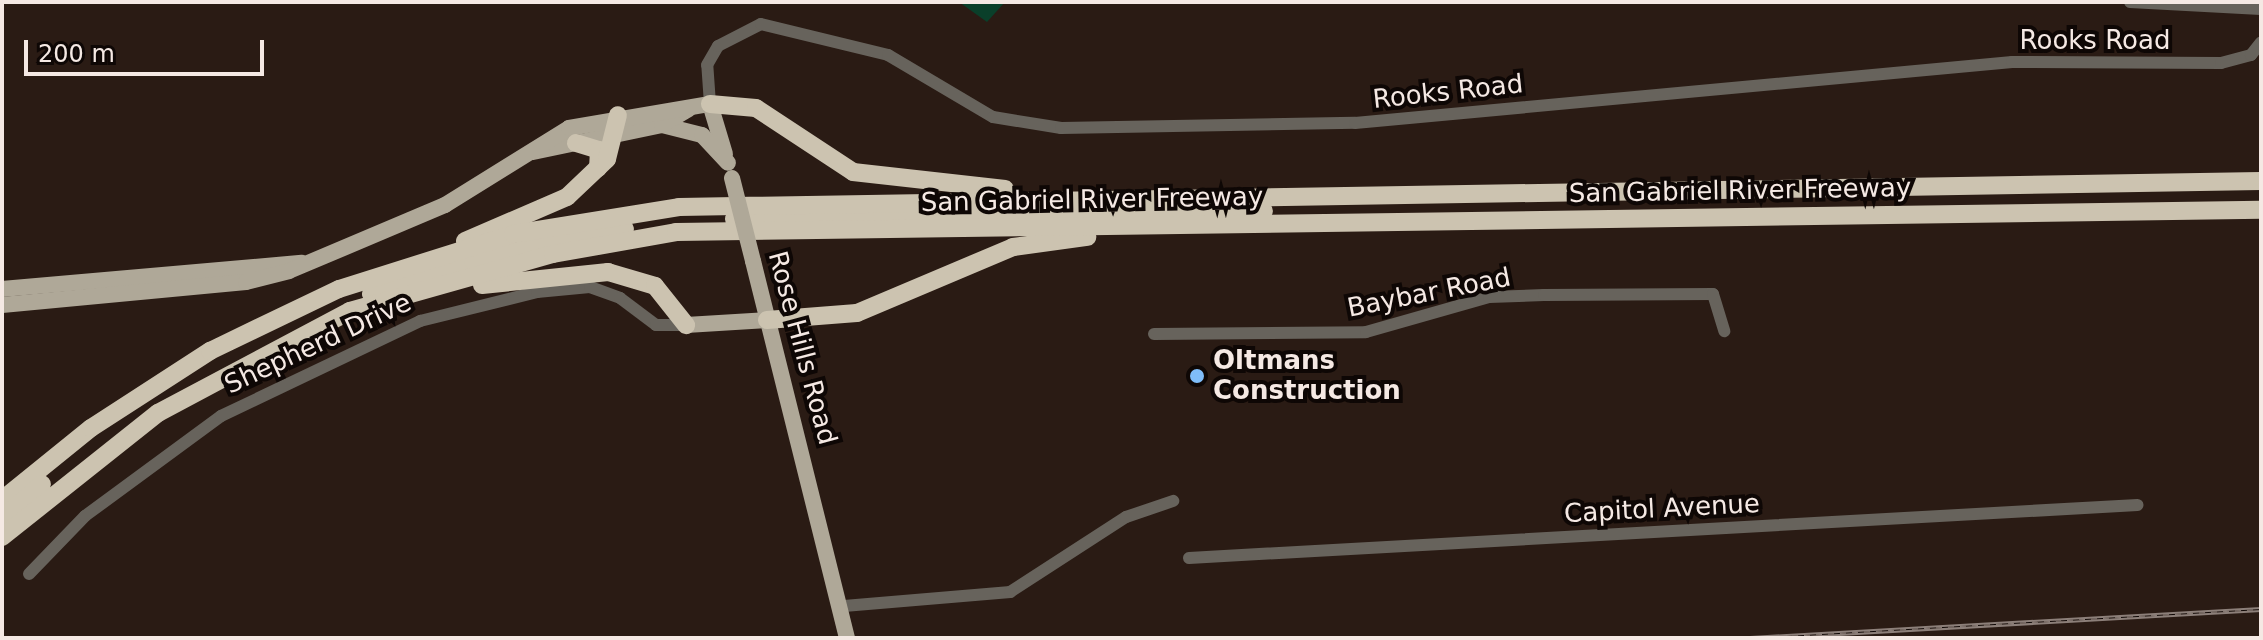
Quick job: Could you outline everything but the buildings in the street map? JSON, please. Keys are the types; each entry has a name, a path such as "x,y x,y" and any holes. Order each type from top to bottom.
{"highway":[{"path":"710,104 756,108 853,172 1115,197"},
{"path":"452,250 481,230 567,197 598,168 618,124"},
{"path":"576,143 599,150 598,168"},
{"name":"San Gabriel River Freeway","path":"2,500 91,428 210,351 339,289 452,250 533,231 679,207 974,199 2261,181"},
{"path":"974,199 995,209 2261,191"},
{"path":"2,519 129,419 250,347 431,273 606,232 788,217 2261,201"},
{"name":"San Gabriel River Freeway","path":"2,537 158,413 350,311 553,254 676,232 2261,210"},
{"path":"767,320 857,313 1013,247 1209,224"},
{"path":"2,512 85,445 204,367 331,304 519,243 533,231"},
{"path":"350,311 569,271 608,272 655,286 686,325"}],"main road":[{"path":"533,152 576,143 618,124 710,104"},
{"path":"662,125 676,112 710,104"},
{"name":"Rose Hills Road","path":"710,104 844,606 847,638"},
{"path":"2,305 246,282 400,228 569,128 618,124 662,125 702,135 730,171"},
{"path":"2,289 302,263"},
{"name":"Shepherd Drive","path":"686,325 767,320"},
{"name":"Rose Hills Road","path":"844,606 859,638"}],"street":[{"path":"2130,2 2261,9"},
{"name":"Rooks Road","path":"710,104 707,65 718,46 761,24 888,55 993,117 1061,128 1355,123 2012,62 2221,63 2239,61 2261,42"},
{"name":"Shepherd Drive","path":"29,574 85,516 221,416 407,326 537,292 590,287 620,298 656,325 686,325"},
{"name":"Baybar Road","path":"1154,334 1366,332 1489,297 1713,294 1724,331"},
{"path":"844,606 1010,592 1126,517 1173,501"},
{"name":"Capitol Avenue","path":"1189,558 2138,505"}],"green space":[{"path":"959,2 1005,2 987,22"}],"railway":[{"path":"1750,638 2261,609"}],"place":[{"name":"Oltmans Construction","path":"1197,376"}]}
